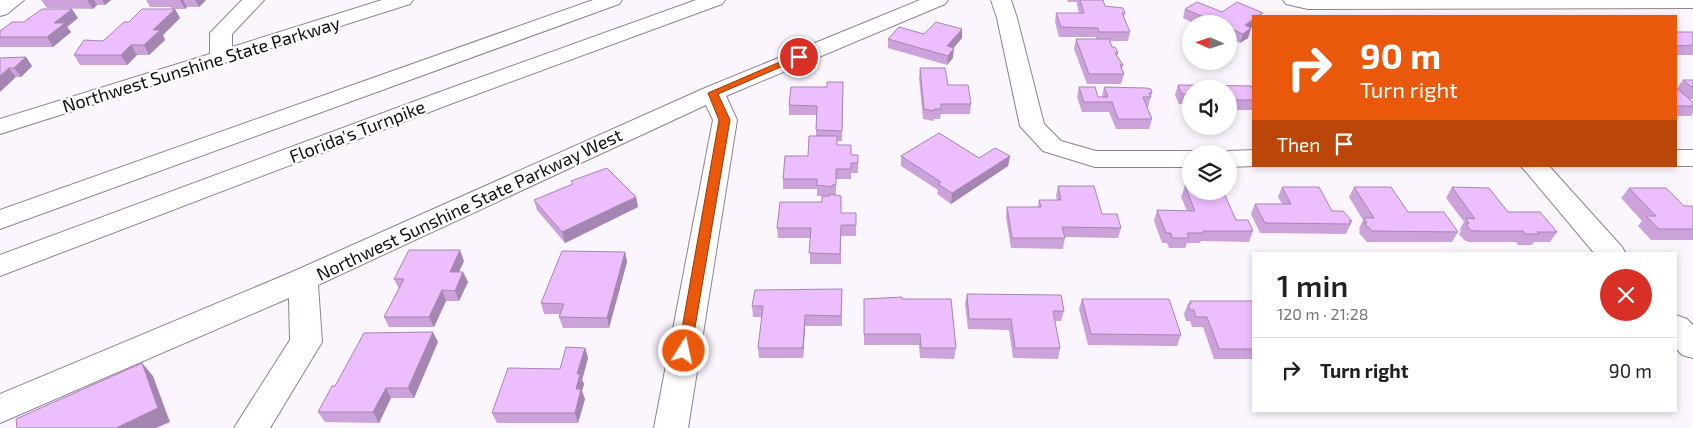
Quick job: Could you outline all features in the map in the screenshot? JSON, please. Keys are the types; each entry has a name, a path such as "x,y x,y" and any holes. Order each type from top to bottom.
{"main road":[{"path":"0,10 14,0"},
{"path":"221,58 221,33 254,0"},
{"name":"Northwest Sunshine State Parkway","path":"0,127 403,0"},
{"name":"Florida's Turnpike","path":"0,220 612,0"},
{"name":"Florida's Turnpike","path":"0,266 445,98 715,0"},
{"name":"Northwest Sunshine State Parkway West","path":"0,409 304,280 713,93 938,0"},
{"path":"1001,0 1007,18 1032,126 1052,146 1095,159 1182,159"},
{"path":"1294,0 1308,2 1693,2"},
{"path":"671,428 724,120 713,93"},
{"path":"1237,158 1252,158"},
{"path":"1677,158 1693,158"},
{"path":"1535,167 1610,252"},
{"path":"251,428 306,342 304,280"},
{"path":"1677,328 1693,346"}],"building":[{"path":"1080,0 1103,0 1105,6 1123,8 1125,13 1122,13 1130,32 1099,32 1098,28 1061,27 1056,13 1084,13"},
{"path":"1197,2 1222,12 1237,2 1263,13 1252,15 1252,20 1245,25 1251,28 1243,34 1238,32 1238,15 1199,15 1185,9"},
{"path":"42,9 72,9 54,23 65,23 47,37 0,37 0,31 12,22 24,22"},
{"path":"142,9 175,9 153,30 160,30 144,45 131,45 121,55 74,55 84,40 103,41 124,22 129,22"},
{"path":"936,22 962,29 947,46 954,48 948,56 888,39 899,27 924,34"},
{"path":"1677,32 1693,32 1693,45 1677,46"},
{"path":"1076,39 1109,39 1112,47 1115,47 1118,53 1115,53 1123,65 1120,65 1124,74 1089,74"},
{"path":"26,57 14,68 9,68 0,76 0,58"},
{"path":"920,68 945,68 948,85 968,85 971,104 941,104 941,109 934,109 934,111 924,109"},
{"path":"1683,80 1693,80 1693,88"},
{"path":"827,82 843,82 842,131 816,130 817,106 789,105 791,87 827,87"},
{"path":"1178,85 1182,85 1182,94"},
{"path":"1237,86 1251,86 1252,100 1237,100"},
{"path":"1079,87 1095,87 1098,97 1108,97 1104,87 1151,89 1152,93 1149,93 1151,97 1143,97 1152,119 1118,119 1112,102 1084,102"},
{"path":"1677,89 1693,102 1693,106 1677,106"},
{"path":"939,133 979,158 995,148 1010,156 952,193 938,184 941,182 901,156"},
{"path":"809,136 837,136 837,145 851,145 851,155 858,155 858,163 851,163 851,169 836,169 836,185 832,185 832,187 817,185 817,179 783,179 785,156 808,156"},
{"path":"607,168 636,197 562,232 534,200 573,184 571,181"},
{"path":"1058,186 1094,186 1102,214 1117,214 1121,228 1062,227 1065,238 1012,238 1007,207 1041,207 1039,200 1061,200"},
{"path":"1282,187 1319,187 1332,211 1343,211 1352,221 1349,221 1351,224 1265,223 1255,204 1291,204"},
{"path":"1354,187 1391,187 1408,212 1444,212 1458,232 1372,231 1364,223 1367,223 1364,218 1374,218"},
{"path":"1452,187 1489,188 1508,212 1540,212 1557,232 1525,234 1523,231 1470,230 1466,224 1469,224 1466,218 1475,219"},
{"path":"1629,188 1666,188 1684,206 1693,206 1693,229 1659,229 1646,216 1656,216"},
{"path":"830,194 841,196 841,213 856,213 856,225 841,225 840,254 809,253 811,228 777,228 780,202 822,202 822,196 830,196"},
{"path":"1191,200 1227,200 1236,220 1248,220 1253,231 1203,231 1204,233 1187,233 1189,238 1172,238 1171,233 1166,233 1157,210 1195,211"},
{"path":"409,250 460,250 450,272 463,272 455,291 442,290 429,317 384,317 404,279 394,279"},
{"path":"562,251 625,252 607,318 559,317 564,304 541,303"},
{"path":"842,289 841,316 805,315 803,348 758,348 763,306 752,306 755,290"},
{"path":"967,294 1061,295 1064,311 1053,311 1060,348 1015,348 1011,319 969,319"},
{"path":"902,297 902,299 951,299 956,348 921,348 920,334 864,334 864,299"},
{"path":"1082,299 1169,299 1181,335 1091,334"},
{"path":"1190,301 1252,301 1252,349 1219,349 1207,317 1196,317 1194,310 1190,310 1188,304 1191,304"},
{"path":"433,332 408,388 386,388 373,412 318,412 332,386 335,386 364,333"},
{"path":"566,347 585,348 577,374 580,374 576,389 581,389 575,413 492,413 508,368 560,369"},
{"path":"142,363 158,408 116,428 17,428 16,419"}],"route":[{"path":"684,351 724,120 713,93 799,57"}]}
